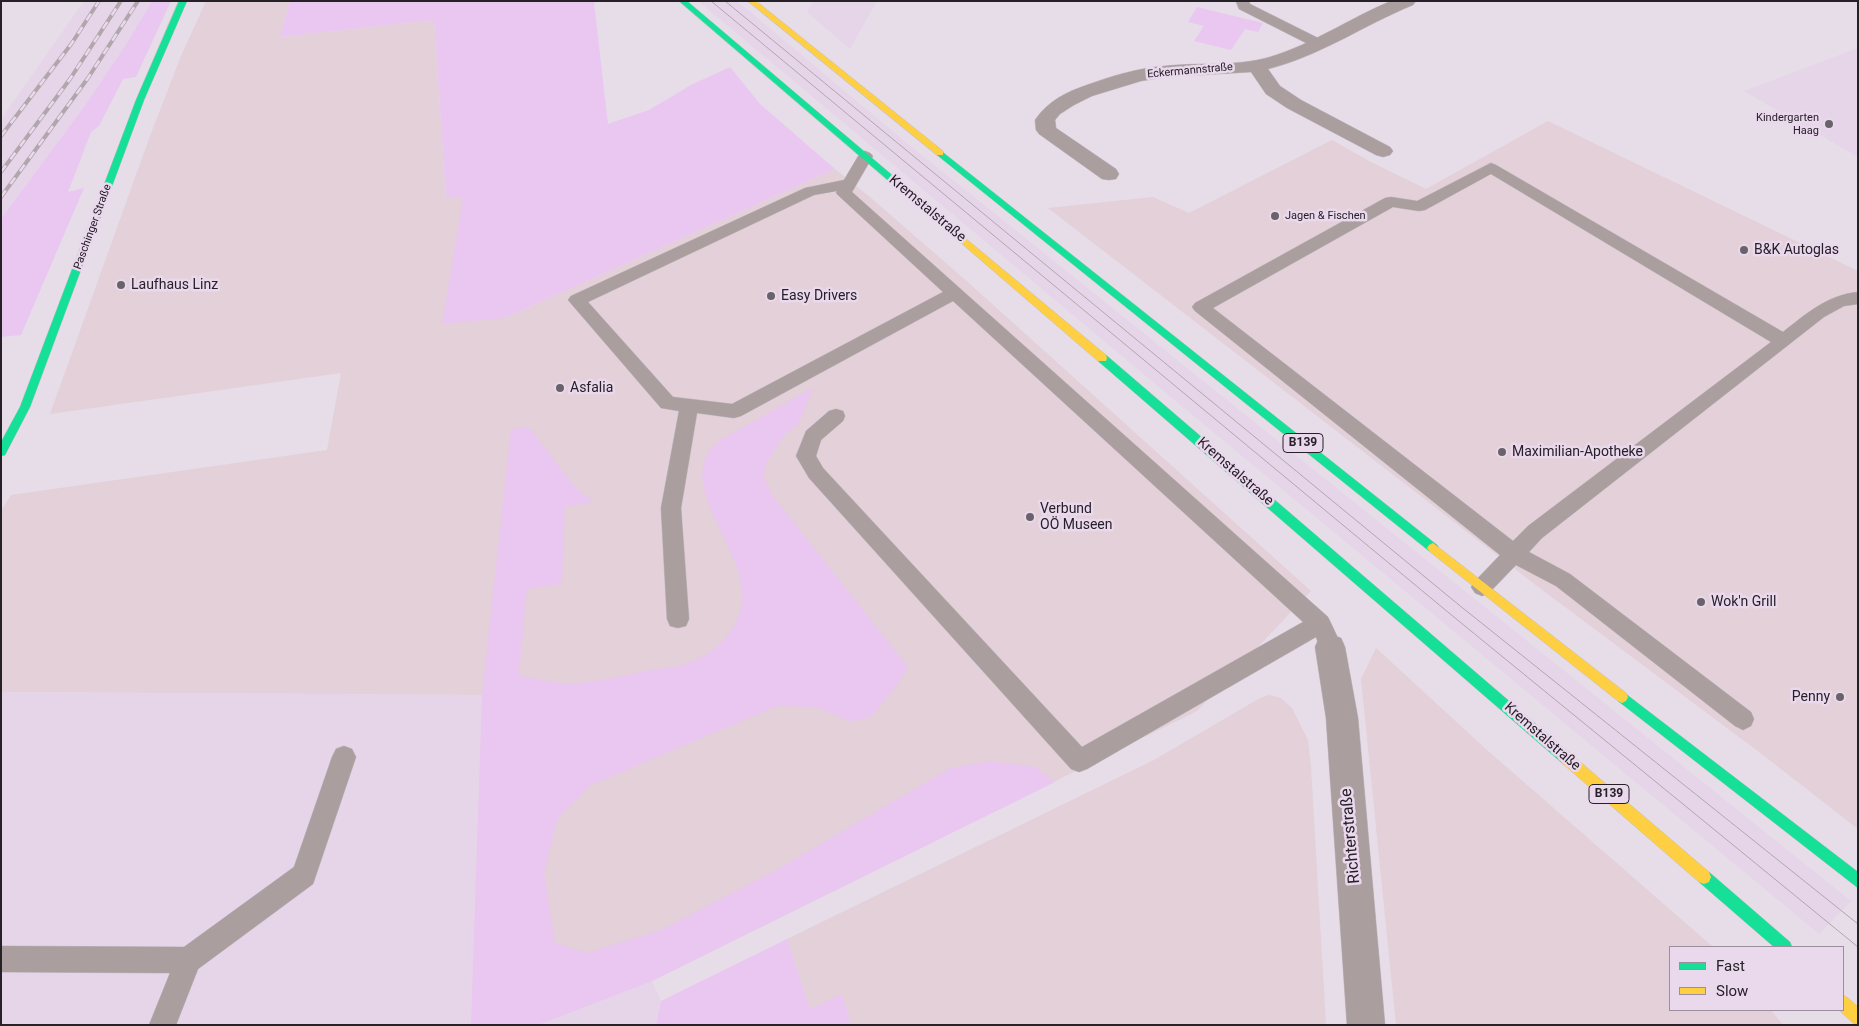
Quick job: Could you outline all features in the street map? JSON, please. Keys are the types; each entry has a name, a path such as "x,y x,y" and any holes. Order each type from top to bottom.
{"main road":[{"name":"Paschinger Straße","path":"1,452 25,407 140,100 183,1"},
{"name":"Kremstalstraße","path":"682,1 1172,418 1784,946"},
{"name":"B139","path":"751,1 1482,587 1858,881"},
{"path":"1844,1004 1858,1018"}],"street":[{"name":"Eckermannstraße","path":"1109,174 1046,130 1044,120 1054,107 1099,88 1151,73 1256,66 1292,56 1407,1"},
{"path":"1256,66 1273,90 1294,104 1383,151"},
{"name":"Richterstraße","path":"1325,636 1342,718 1366,1025"}],"lane":[{"path":"1242,1 1244,6 1319,44"},
{"path":"836,416 813,436 806,456 816,473 1079,761 1325,636 844,193 865,156"},
{"path":"1744,719 1562,580 1514,554 1201,307 1391,202 1419,206 1491,168 1784,341"},
{"path":"849,184 810,191 577,300 668,403 734,411 954,293"},
{"path":"1482,587 1535,532 1830,306 1840,300 1858,298"},
{"path":"678,619 671,508 689,405"},
{"path":"162,1025 188,960 304,875 344,757"},
{"path":"1,960 188,960"}],"shaded area":[{"path":"84,1 152,1 127,43 86,104 1,219 1,119"},
{"path":"152,1 171,1 136,77 123,79 99,126 91,132 68,192 84,188 21,335 1,337 1,219 86,104 127,43"},
{"path":"206,1 290,1 280,37 434,20 446,198 463,196 505,318 835,169 970,284 1311,591 1197,711 652,981 538,1025 471,1025 482,695 1,692 1,511 11,495 327,450 341,373 50,414 150,136 181,56"},
{"path":"290,1 599,1 594,3 608,124 649,110 691,85 730,67 760,104 835,169 505,318 442,324 463,197 446,198 434,20 280,37"},
{"path":"698,1 736,1 748,10 902,139 1851,901 1819,934 1178,403"},
{"path":"813,1 877,1 850,49 807,12"},
{"path":"1197,7 1263,23 1258,32 1245,29 1231,50 1194,41 1204,26 1188,22"},
{"name":"Kindergarten Haag","path":"1858,48 1858,157 1744,91"},
{"path":"1548,121 1858,271 1858,829 1763,755 1537,586 1048,208 1153,197 1189,213 1332,140 1426,189"},
{"path":"814,387 799,423 784,436 766,464 764,477 772,495 908,667 894,689 871,717 851,722 817,707 777,706 589,786 557,820 544,873 555,943 587,953 661,930 780,868 950,768 990,761 1035,767 1055,782 652,981 538,1025 471,1025 482,695 511,429 529,427 573,485 593,502 565,507 562,584 527,589 519,675 566,683 597,681 679,666 694,661 711,651 730,632 741,608 741,583 733,558 710,508 703,484 704,462 717,442"},
{"path":"1376,648 1487,750 1712,946 1669,946 1669,1011 1772,1011 1783,1025 1396,1025 1361,679"},
{"path":"1,692 482,695 471,1025 1,1025"},
{"path":"1269,695 1281,698 1292,708 1308,740 1326,1025 851,1025 842,995 810,1009 787,939 1154,760 1260,698"},
{"path":"787,939 810,1009 842,994 851,1025 656,1025 661,1001"},
{"path":"652,981 661,1001 656,1025 538,1025"}],"tram line":[{"path":"711,1 1449,613 1858,947"},
{"path":"725,1 1459,605 1858,924"}],"railway":[{"path":"1,136 72,43 99,1"},
{"path":"1,172 70,79 121,1"},
{"path":"1,197 88,78 138,1"}],"traffic: fast":[{"path":"1,452 25,407 140,100 183,1"},
{"path":"682,1 935,216"},
{"path":"940,153 1433,548"},
{"path":"1102,358 1567,759"},
{"path":"1622,697 1858,881"},
{"path":"1704,877 1784,946"}],"traffic: slow":[{"path":"751,1 940,153"},
{"path":"935,216 1102,358"},
{"path":"1433,548 1622,697"},
{"path":"1567,759 1704,877"},
{"path":"1844,1004 1858,1018"}],"place":[{"name":"Kindergarten Haag","path":"1829,124"},
{"name":"Jagen & Fischen","path":"1275,216"},
{"name":"B&K Autoglas","path":"1744,250"},
{"name":"Laufhaus Linz","path":"121,285"},
{"name":"Easy Drivers","path":"771,296"},
{"name":"Asfalia","path":"560,388"},
{"name":"Maximilian-Apotheke","path":"1502,452"},
{"name":"Verbund OÖ Museen","path":"1030,517"},
{"name":"Wok'n Grill","path":"1701,602"},
{"name":"Penny","path":"1840,697"}]}
